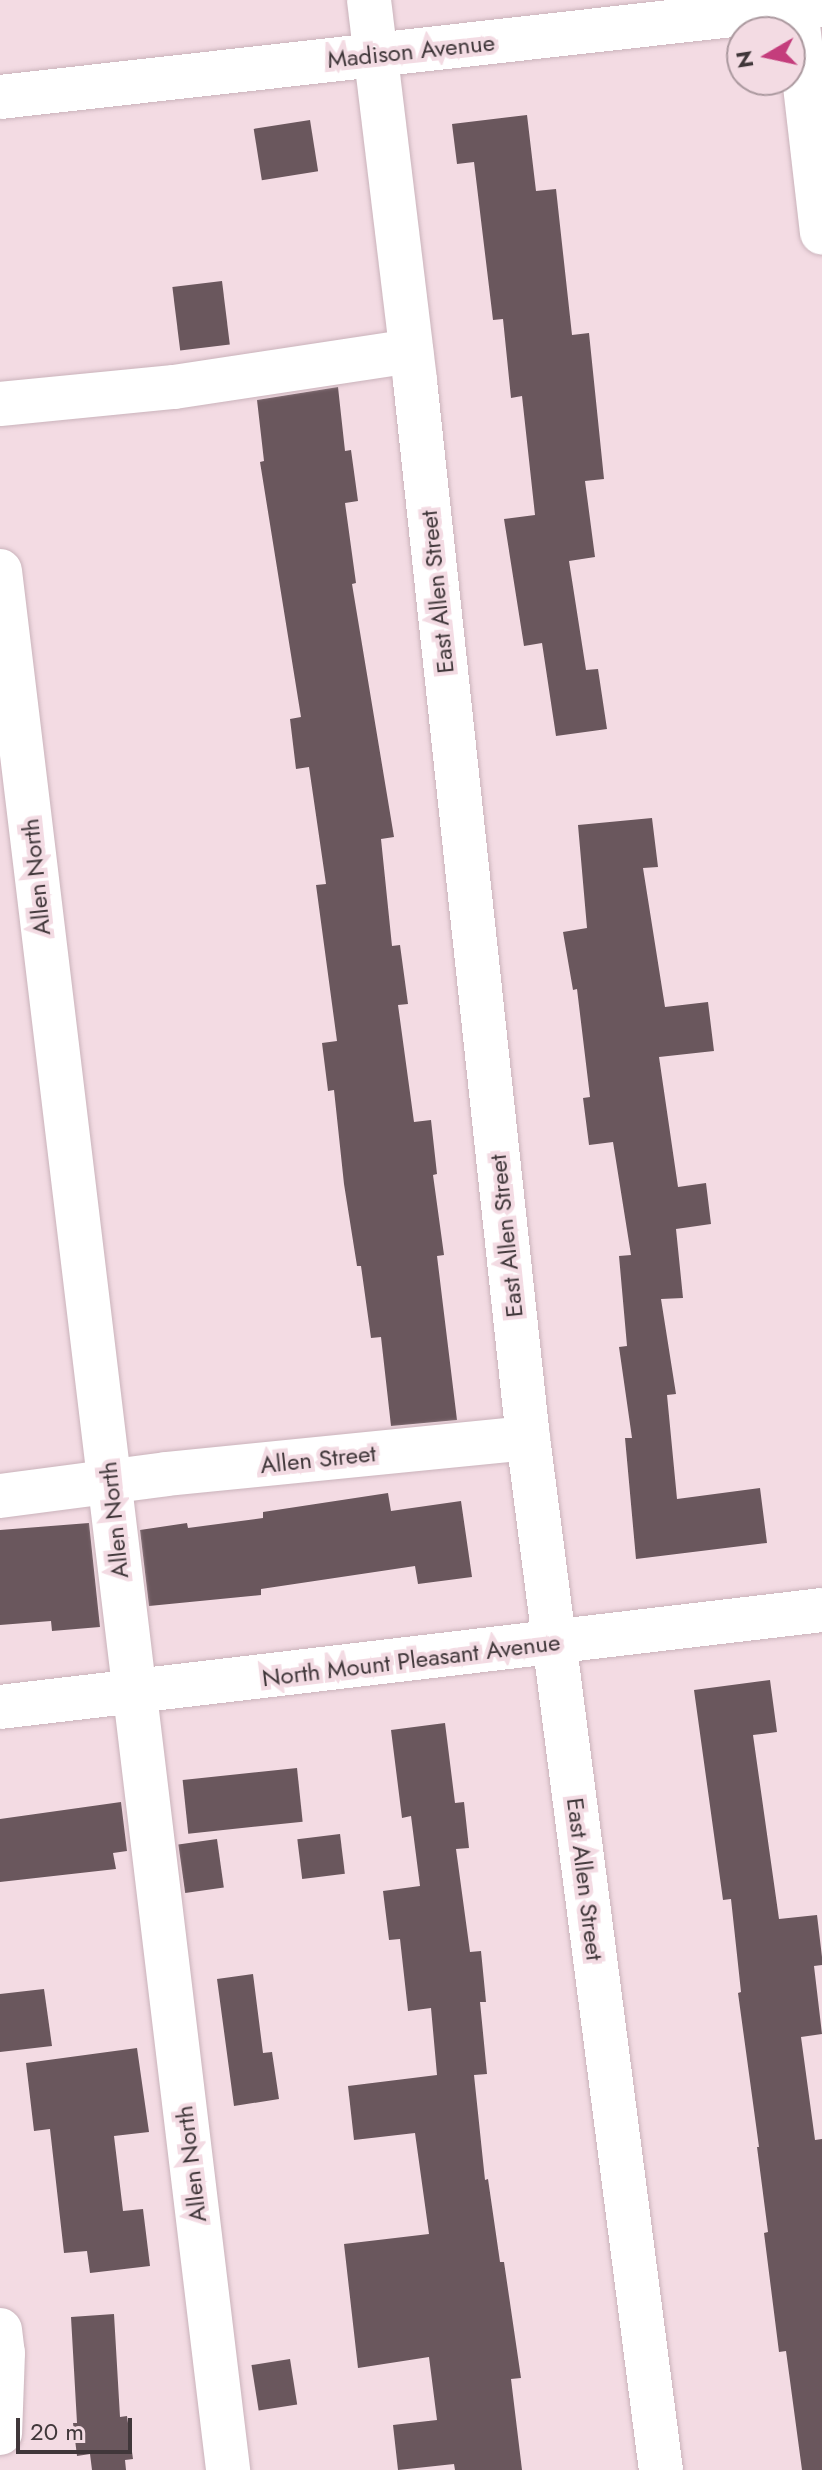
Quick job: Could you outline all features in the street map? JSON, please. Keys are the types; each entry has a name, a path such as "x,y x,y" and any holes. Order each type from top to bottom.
{"street":[{"name":"East Allen Street","path":"369,0 411,351 528,1438 661,2470"},
{"name":"Madison Avenue","path":"0,97 809,6"},
{"path":"809,6 822,233"},
{"path":"0,404 49,402 174,387 411,351"},
{"name":"Allen North","path":"0,571 110,1482 132,1693 228,2470"},
{"name":"Allen Street","path":"0,1496 528,1438"},
{"name":"North Mount Pleasant Avenue","path":"0,1707 822,1610"},
{"path":"0,2330 3,2353 0,2433"}],"building":[{"path":"527,115 536,191 556,189 572,335 589,333 604,479 585,481 595,557 569,561 586,670 598,669 607,729 556,736 542,643 524,646 504,519 535,515 522,396 511,398 503,319 493,320 474,162 457,164 452,124"},
{"path":"310,120 318,171 262,180 254,129"},
{"path":"222,281 230,345 180,351 172,287"},
{"path":"338,387 345,451 351,450 358,501 345,503 356,583 352,584 394,837 381,839 392,946 400,945 408,1004 398,1005 414,1122 431,1120 437,1174 433,1175 444,1255 437,1256 457,1420 391,1426 381,1337 371,1338 361,1266 357,1266 344,1184 334,1090 328,1091 322,1043 337,1041 316,885 326,884 309,767 296,769 290,719 301,717 260,462 264,461 257,400"},
{"path":"652,818 658,867 643,868 665,1007 708,1002 714,1051 659,1057 678,1187 706,1183 711,1224 676,1229 683,1298 661,1299 676,1394 667,1395 677,1499 760,1488 767,1543 636,1559 625,1438 632,1438 619,1347 627,1346 619,1256 631,1255 613,1142 589,1145 583,1098 590,1097 577,989 573,990 563,932 587,928 578,825"},
{"path":"388,1493 391,1511 461,1501 472,1577 418,1584 415,1566 261,1589 261,1595 149,1606 140,1530 187,1523 188,1528 263,1518 263,1512"},
{"path":"89,1523 100,1627 52,1631 51,1621 0,1625 0,1530"},
{"path":"770,1680 777,1732 753,1735 779,1919 817,1915 822,1957 822,1965 814,1966 822,2034 801,2037 815,2140 822,2139 822,2470 802,2470 786,2351 779,2352 764,2233 768,2232 759,2147 738,1993 741,1992 731,1899 723,1900 694,1690"},
{"path":"445,1723 455,1803 464,1802 469,1848 456,1849 470,1952 481,1951 486,2002 480,2002 487,2074 474,2075 485,2180 488,2179 500,2262 504,2262 521,2378 511,2379 522,2470 455,2470 454,2464 398,2470 393,2425 437,2420 429,2357 358,2368 344,2244 429,2234 415,2133 354,2140 348,2086 437,2075 431,2008 408,2011 400,1939 389,1940 383,1891 420,1886 411,1816 402,1818 391,1730"},
{"path":"297,1768 303,1822 188,1834 183,1780"},
{"path":"121,1802 127,1851 113,1853 116,1869 0,1882 0,1819"},
{"path":"340,1834 345,1874 302,1879 297,1839"},
{"path":"217,1839 224,1888 185,1893 178,1844"},
{"path":"253,1974 263,2053 272,2052 279,2099 234,2106 217,1979"},
{"path":"44,1989 52,2046 0,2052 0,1994"},
{"path":"137,2048 149,2132 114,2136 123,2211 143,2209 150,2266 90,2273 87,2251 64,2253 50,2129 34,2131 26,2063"},
{"path":"114,2314 120,2417 127,2416 133,2459 125,2460 126,2470 92,2470 90,2454 77,2456 73,2423 77,2423 71,2317"},
{"path":"290,2359 297,2404 259,2411 251,2365"}]}
